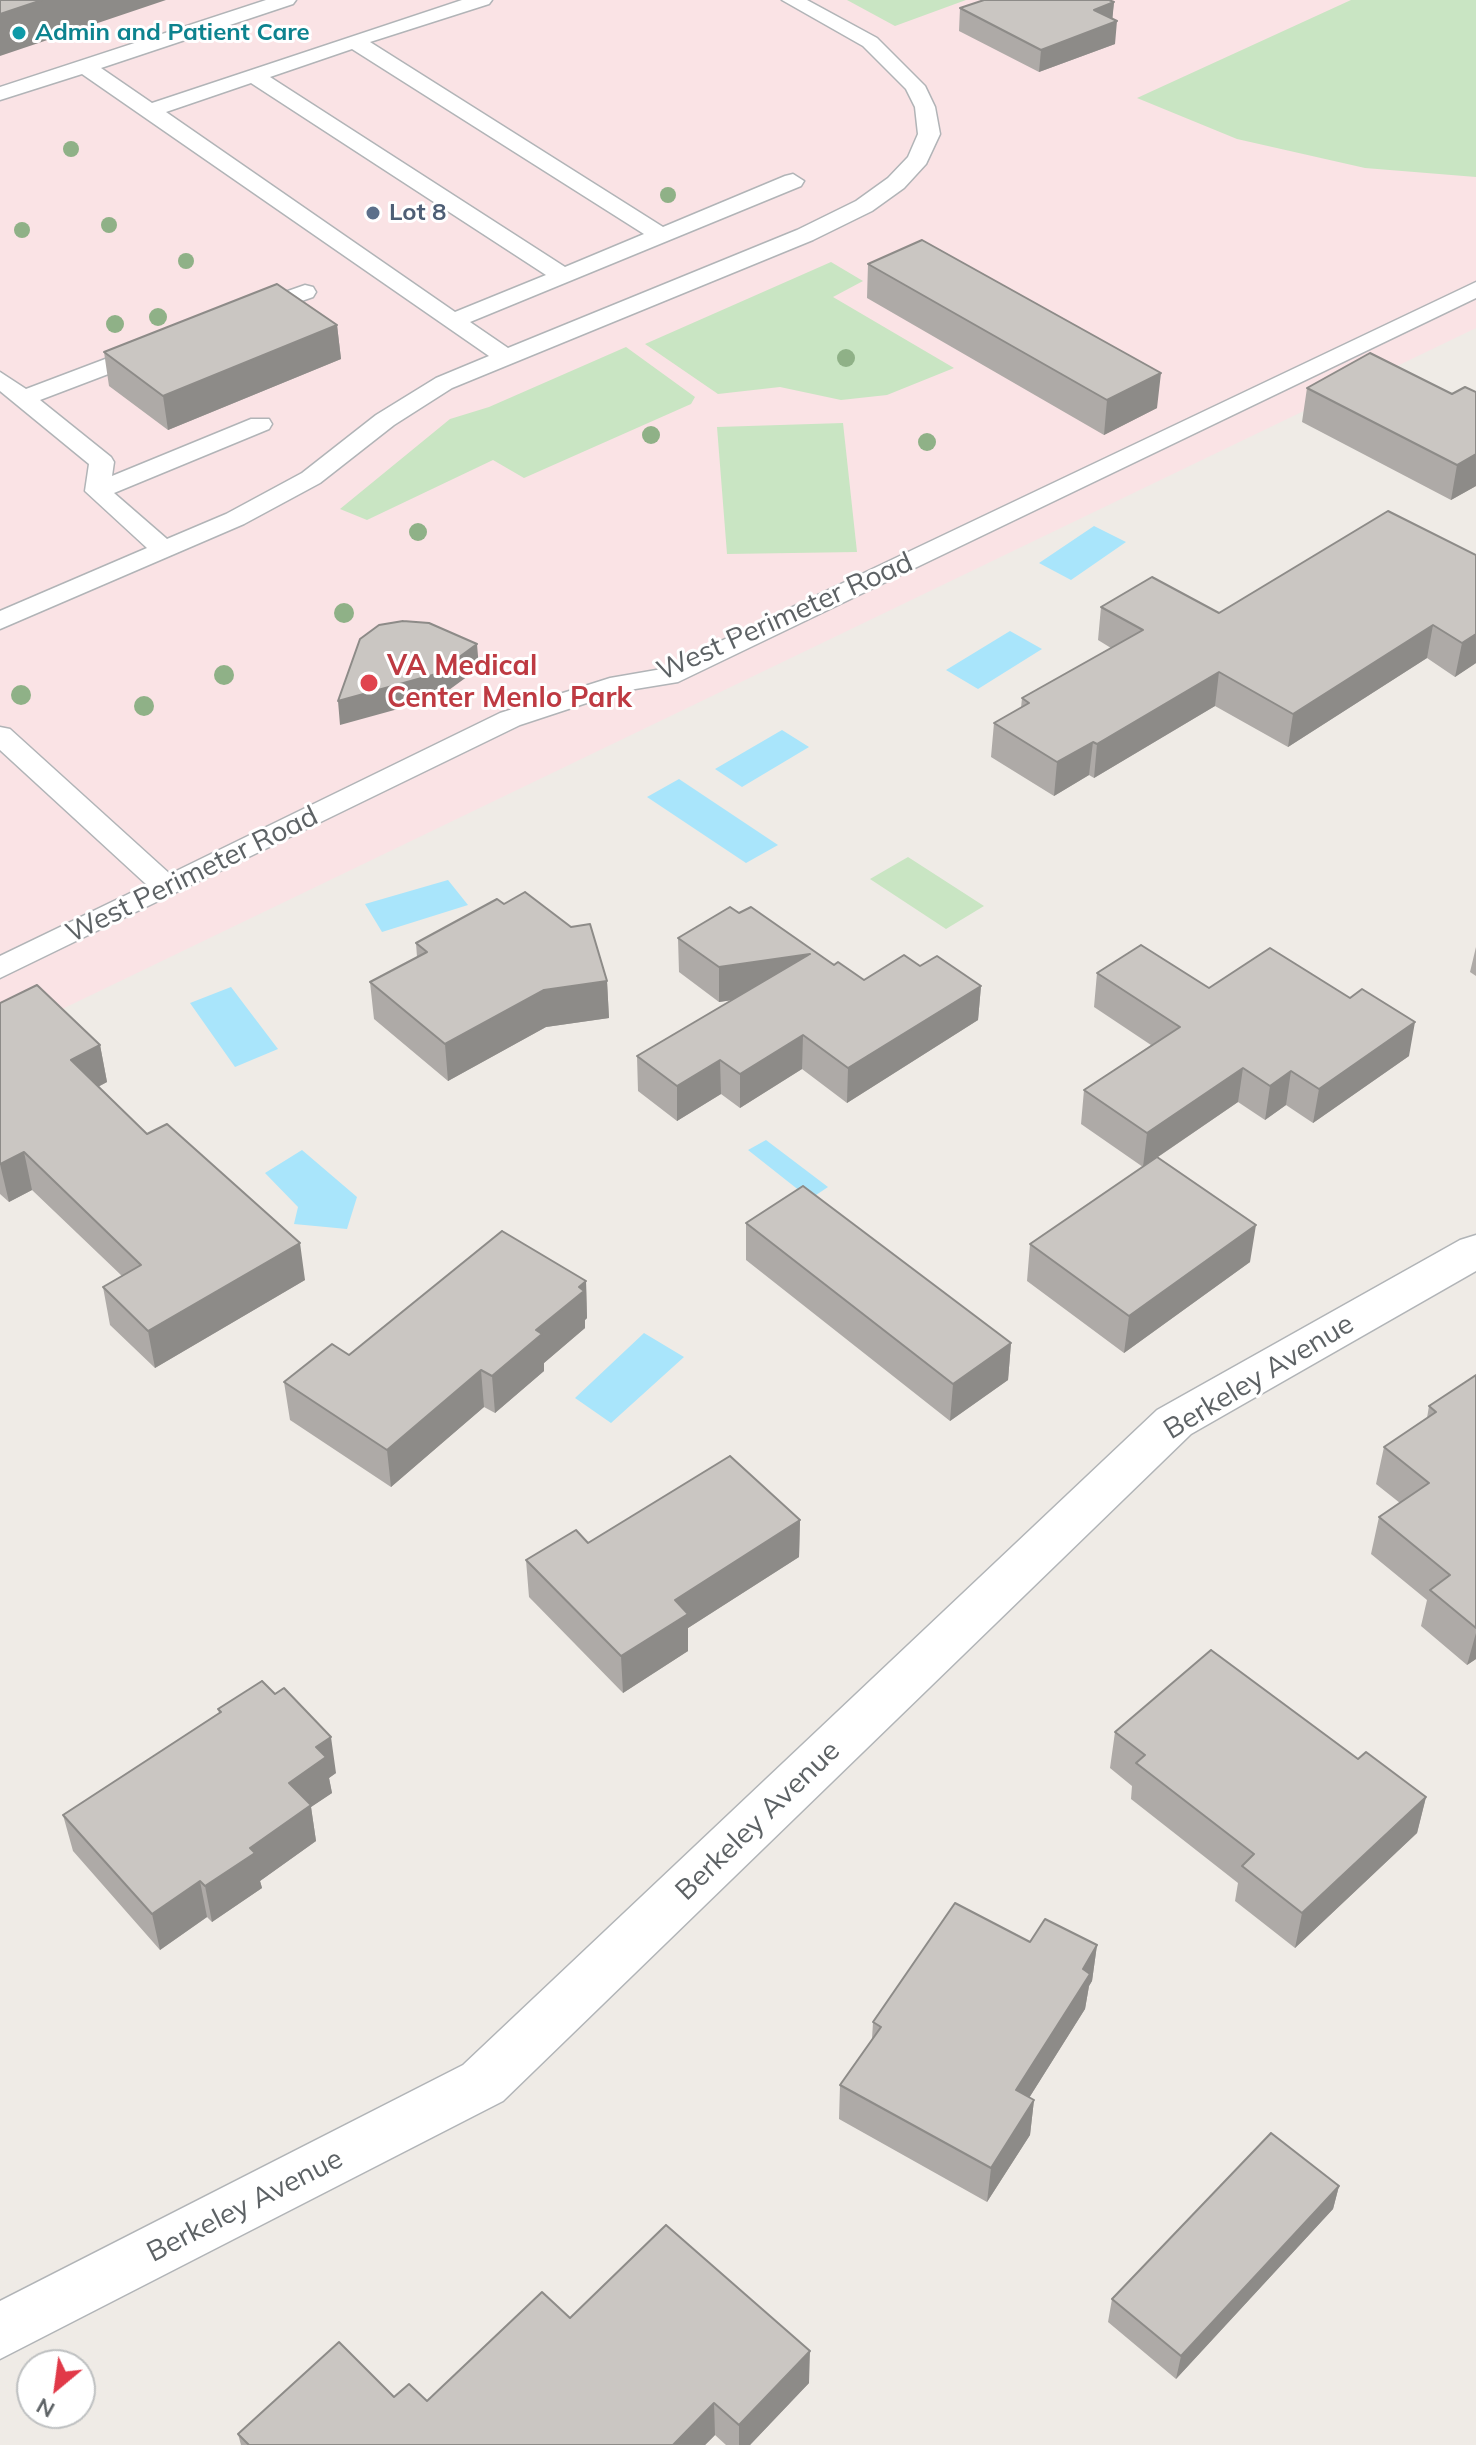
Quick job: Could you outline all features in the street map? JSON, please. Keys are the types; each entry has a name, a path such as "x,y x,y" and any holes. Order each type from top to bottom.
{"street":[{"name":"Berkeley Avenue","path":"0,2331 483,2083 1174,1422 1476,1251"}],"lane":[{"path":"0,94 286,0"},
{"path":"149,111 482,0"},
{"path":"0,621 235,519 311,478 385,420 444,383 805,235 864,206 896,183 918,159 929,134 925,107 915,86 870,42 792,0"},
{"path":"354,41 659,234"},
{"path":"85,66 505,357"},
{"path":"253,75 563,276"},
{"path":"451,322 793,181"},
{"name":"West Perimeter Road","path":"0,968 510,719 619,684 669,676 1476,289"},
{"path":"233,319 305,292"},
{"path":"23,398 161,346"},
{"path":"0,379 102,462 97,491"},
{"path":"97,491 260,424"},
{"path":"97,491 164,550"},
{"path":"0,735 167,887"}],"shaded area":[{"name":"VA Medical Center Menlo Park","path":"0,0 1476,0 1476,328 0,1039"}],"green space":[{"path":"847,0 966,0 895,26"},
{"path":"1351,0 1476,0 1476,177 1365,168 1237,139 1137,98"},
{"path":"831,262 863,281 833,297 954,368 887,395 841,400 780,387 718,394 645,344"},
{"path":"626,347 695,397 691,404 524,478 493,460 367,520 340,509 450,419 489,407"},
{"path":"843,423 857,552 727,554 717,427"},
{"path":"908,857 984,906 946,929 870,879"}],"water":[{"path":"1094,526 1126,542 1071,580 1039,563"},
{"path":"1010,631 1042,649 978,689 946,670"},
{"path":"782,730 809,747 742,787 715,769"},
{"path":"679,779 778,845 746,863 647,797"},
{"path":"448,880 468,905 382,932 365,904"},
{"path":"231,987 278,1049 235,1067 190,1003"},
{"path":"766,1140 828,1187 810,1199 748,1150"},
{"path":"302,1150 357,1197 347,1229 294,1224 298,1207 265,1173"},
{"path":"644,1333 684,1357 611,1423 575,1398"}],"building":[{"path":"0,0 42,0 0,14"},
{"path":"984,0 1109,0 1114,2 1094,10 1117,21 1041,50 960,8"},
{"path":"922,240 1161,373 1107,400 868,264"},
{"path":"277,284 337,325 163,396 104,352"},
{"path":"1370,353 1452,394 1465,387 1476,392 1476,454 1457,465 1307,388"},
{"path":"1388,511 1476,555 1476,634 1462,643 1433,625 1293,714 1219,672 1097,744 1093,742 1057,762 994,723 1029,703 1022,698 1143,630 1101,607 1152,577 1219,613"},
{"path":"403,621 429,623 477,644 436,674 338,701 360,639 379,625"},
{"path":"525,892 571,927 590,924 607,981 544,990 445,1044 370,982 427,952 416,943 497,899 504,904"},
{"path":"730,907 739,913 751,907 834,965 838,962 864,980 904,955 920,966 937,956 981,986 848,1068 803,1035 740,1074 720,1060 677,1086 637,1056 810,954 719,967 678,938"},
{"path":"1141,945 1209,988 1270,948 1350,998 1362,989 1415,1022 1319,1089 1291,1071 1270,1086 1243,1068 1147,1133 1084,1090 1180,1027 1097,973"},
{"path":"37,985 100,1045 71,1060 147,1134 167,1124 300,1243 148,1331 103,1287 141,1265 24,1152 0,1164 0,1003"},
{"path":"1157,1157 1256,1225 1129,1316 1030,1244"},
{"path":"803,1186 1011,1343 953,1384 746,1223"},
{"path":"502,1231 586,1281 579,1287 584,1291 536,1330 542,1334 492,1376 481,1370 387,1450 284,1382 332,1344 349,1355"},
{"path":"1476,1375 1476,1628 1430,1590 1450,1575 1379,1517 1429,1483 1384,1447 1436,1412 1429,1406"},
{"path":"730,1456 800,1520 675,1600 688,1614 621,1656 526,1560 576,1530 588,1543"},
{"path":"1211,1650 1358,1759 1366,1752 1426,1797 1302,1913 1242,1866 1254,1854 1136,1763 1145,1755 1115,1732"},
{"path":"262,1681 275,1694 284,1688 331,1737 316,1747 326,1757 289,1783 311,1805 250,1848 255,1853 205,1886 200,1881 152,1914 63,1815 221,1712 218,1709"},
{"path":"955,1903 1030,1942 1045,1919 1097,1945 1083,1969 1090,1974 1016,2090 1034,2100 991,2168 840,2085 881,2027 873,2022"},
{"path":"1271,2133 1339,2186 1181,2356 1112,2299"},
{"path":"666,2225 810,2351 739,2425 714,2403 673,2445 249,2445 238,2434 339,2342 394,2397 409,2384 427,2401 542,2292 570,2318"}],"place":[{"name":"Admin and Patient Care","path":"19,33"},
{"name":"Lot 8","path":"373,213"},
{"name":"VA Medical Center Menlo Park","path":"369,683"}]}
